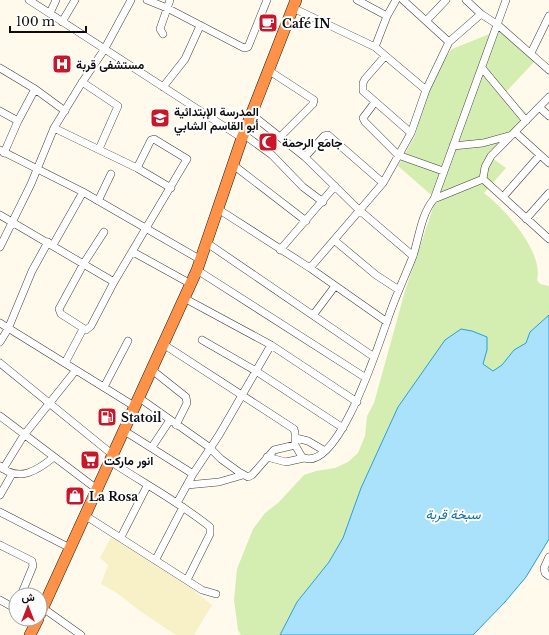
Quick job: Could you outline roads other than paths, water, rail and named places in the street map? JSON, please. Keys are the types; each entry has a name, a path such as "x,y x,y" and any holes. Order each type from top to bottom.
{"highway":[{"path":"48,596 98,490 123,430 152,370 199,265 242,136 294,4"}],"street":[{"path":"50,13 56,0"},
{"path":"62,22 75,0"},
{"path":"0,247 38,169 54,128 66,111 82,82 104,50 131,0"},
{"path":"147,0 167,8 241,48 246,48 266,0"},
{"path":"164,34 160,29 170,0"},
{"path":"357,0 387,16"},
{"path":"375,48 387,16 396,0"},
{"path":"403,0 449,42"},
{"path":"426,21 446,0"},
{"path":"466,0 481,14 498,24 549,70"},
{"path":"267,457 286,462 313,457 325,451 343,428 357,402 413,256 427,208 434,199 506,0"},
{"path":"31,1 104,50 274,157 303,187 323,202"},
{"path":"294,4 375,48 426,90"},
{"path":"310,268 358,209 383,183 411,133 426,90 449,42 481,14"},
{"path":"531,53 549,16"},
{"path":"163,87 185,59 200,26"},
{"path":"385,56 363,83 363,91 411,133"},
{"path":"0,68 35,89 66,111"},
{"path":"482,68 526,121"},
{"path":"268,70 314,100 313,104 280,137"},
{"path":"82,82 118,106 99,149"},
{"path":"35,89 2,152 83,192 147,229 366,378"},
{"path":"483,179 487,162 549,97"},
{"path":"375,102 363,120 398,155 443,171"},
{"path":"539,107 549,116"},
{"path":"0,111 18,120"},
{"path":"251,114 305,157 358,209 413,256"},
{"path":"54,128 138,168 171,188"},
{"path":"453,146 483,143 515,134"},
{"path":"515,134 549,163"},
{"path":"305,157 324,136 328,136 383,183"},
{"path":"104,232 84,263 59,309 61,314 83,329 87,330 91,326 114,282 147,229 187,159 157,139 151,140 138,168"},
{"path":"503,197 540,155"},
{"path":"232,164 306,221"},
{"path":"98,201 111,174"},
{"path":"483,179 549,239"},
{"path":"434,199 483,179"},
{"path":"280,250 323,202 335,186"},
{"path":"0,342 8,328 32,271 83,192"},
{"path":"526,219 549,193"},
{"path":"218,209 310,268 387,322"},
{"path":"0,215 51,243 114,282"},
{"path":"334,240 376,275 399,290"},
{"path":"207,243 314,314 374,357"},
{"path":"133,252 191,284"},
{"path":"314,314 335,286"},
{"path":"184,298 271,345 357,402"},
{"path":"0,323 104,387 136,402 173,423 210,447 221,459 243,475"},
{"path":"65,363 83,329"},
{"path":"202,340 256,371 343,428"},
{"path":"104,387 128,341"},
{"path":"163,344 294,429 295,442 304,458"},
{"path":"156,559 180,505 186,485 219,435 271,345"},
{"path":"0,362 111,458 147,486 180,505 210,529 210,534 187,580"},
{"path":"54,457 35,471 22,474 12,474 2,467 24,435 76,370"},
{"path":"152,370 186,397 187,403 173,423 152,447"},
{"path":"0,416 98,490"},
{"path":"123,430 193,474"},
{"path":"186,485 219,482 243,475 248,476 252,474 274,450 295,442 308,441 325,451"},
{"path":"0,495 12,474"},
{"path":"121,537 147,486"},
{"path":"0,512 70,548"},
{"path":"86,516 156,559 202,590 216,594"},
{"path":"0,545 32,561 33,566 25,587"},
{"path":"549,558 544,568 545,573 549,576"},
{"path":"48,620 81,635"}],"water":[{"name":"سبخة قربة","path":"549,315 549,539 526,577 505,602 473,635 280,635 297,602 329,562 343,538 361,488 398,407 445,340 461,329 472,331 487,337 487,350 483,364 493,371 502,365 514,350 526,343 530,332"}],"place":[{"name":"Café IN","path":"268,23"},
{"name":"مستشفى قربة","path":"62,64"},
{"name":"المدرسة الإبتدائية أبو القاسم الشابي","path":"160,118"},
{"name":"جامع الرحمة","path":"268,142"},
{"name":"Statoil","path":"107,417"},
{"name":"انور ماركت","path":"90,460"},
{"name":"La Rosa","path":"75,496"}]}
